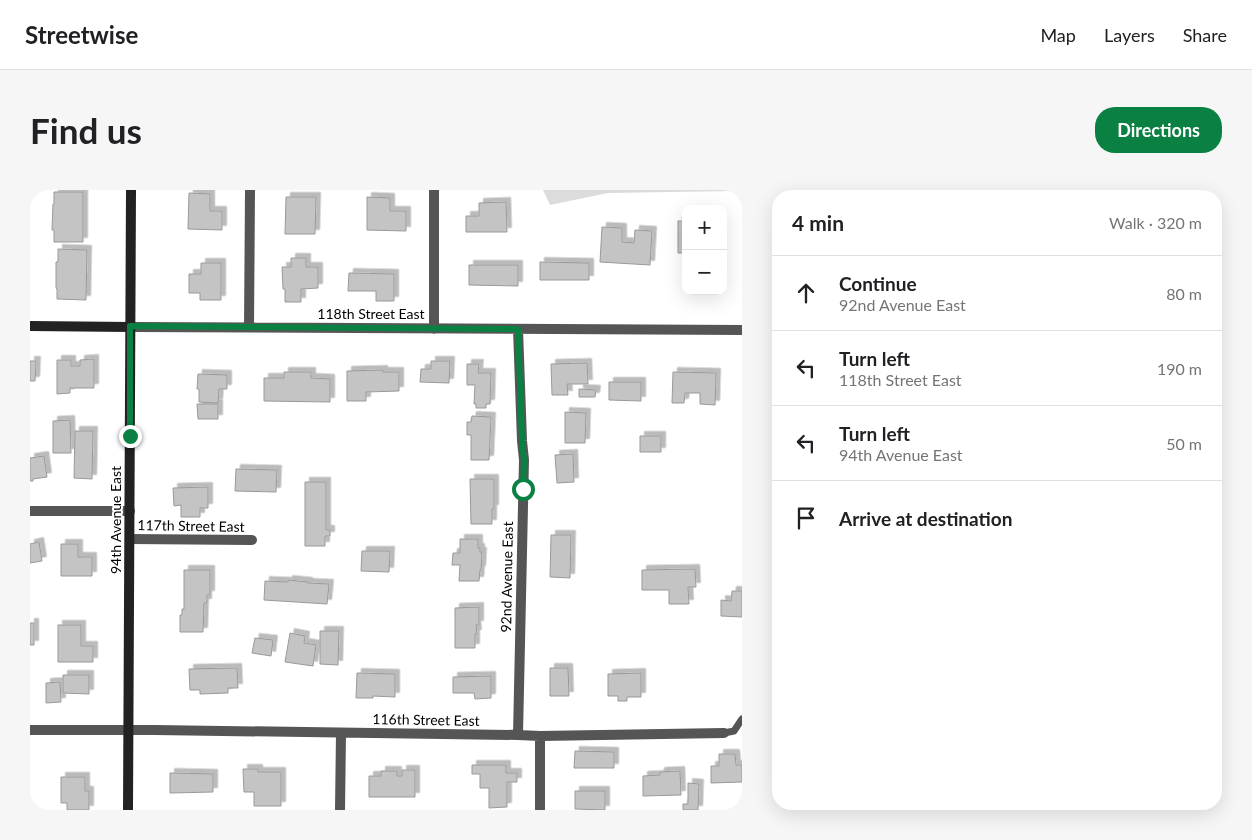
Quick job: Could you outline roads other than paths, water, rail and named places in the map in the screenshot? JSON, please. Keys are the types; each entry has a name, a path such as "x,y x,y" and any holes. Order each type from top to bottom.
{"main road":[{"name":"94th Avenue East","path":"128,810 131,190"},
{"name":"118th Street East","path":"30,326 130,326"}],"street":[{"path":"249,327 250,190"},
{"path":"434,190 434,328"},
{"name":"118th Street East","path":"130,326 742,330"},
{"name":"92nd Avenue East","path":"518,329 524,460 518,735"},
{"name":"117th Street East","path":"30,511 130,511"},
{"name":"117th Street East","path":"130,539 252,540"},
{"name":"116th Street East","path":"30,730 540,736 724,734"},
{"path":"340,810 341,733"},
{"path":"540,736 540,810"}],"lane":[{"path":"724,734 734,731 742,719"}]}
